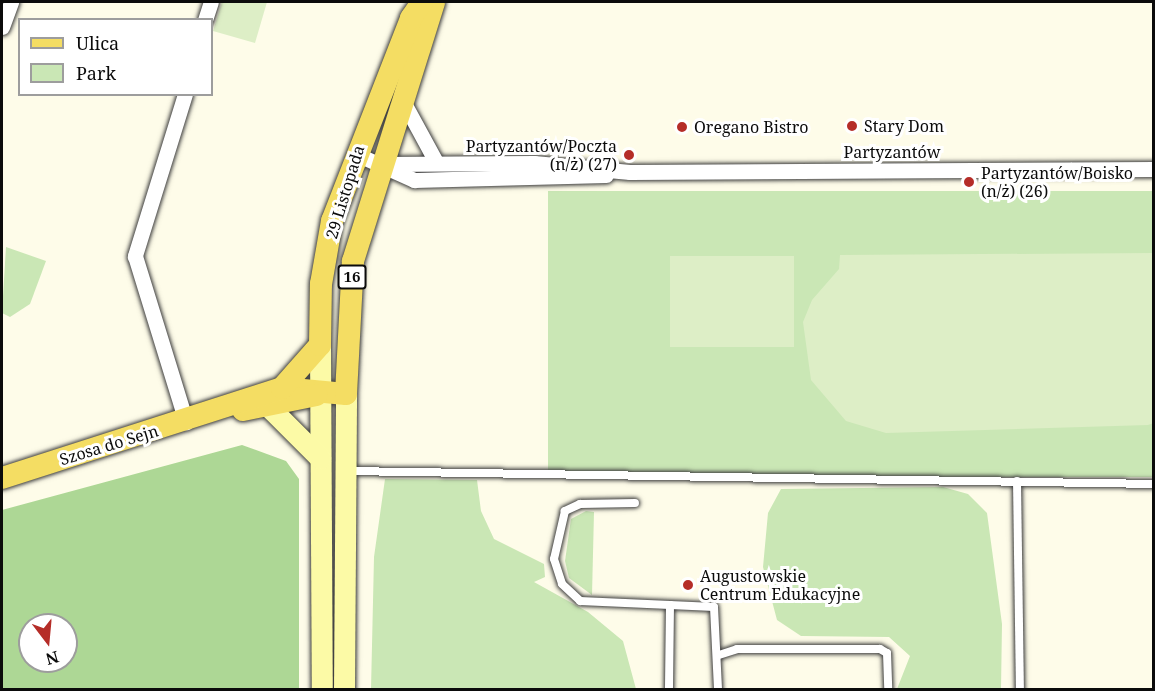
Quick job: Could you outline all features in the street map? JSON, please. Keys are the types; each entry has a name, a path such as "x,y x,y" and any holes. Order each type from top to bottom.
{"main road":[{"name":"29 Listopada","path":"322,690 321,284 332,221 356,153 422,2"},
{"name":"29 Listopada","path":"346,394 353,261 434,2"},
{"name":"Szosa do Sejn","path":"2,478 186,422 282,388 320,345"},
{"name":"Szosa do Sejn","path":"282,388 320,394 346,394"},
{"name":"Szosa do Sejn","path":"217,412 270,408 320,394"},
{"path":"344,690 346,394"},
{"path":"270,408 320,458"}],"street":[{"path":"2,27 11,2"},
{"path":"207,18 211,2"},
{"path":"185,96 135,256 186,422"},
{"path":"404,103 436,162"},
{"name":"Partyzantów","path":"356,153 414,180 544,180 630,172"},
{"name":"Partyzantów","path":"382,164 436,162 630,172 1154,169"}],"lane":[{"path":"346,471 1154,483"},
{"path":"1017,481 1020,690"},
{"path":"635,503 580,504 565,511 554,559 560,576 580,601 714,607 719,655 718,690"},
{"path":"669,690 670,605"},
{"path":"719,655 737,649 880,649 887,653 888,690"}],"green space":[{"path":"222,2 267,2 255,43 213,31"},
{"path":"548,191 1153,191 1153,477 548,477"},
{"path":"6,247 46,261 30,304 10,317 2,313"},
{"path":"1153,253 1154,423 886,433 846,421 811,380 803,322 812,300 839,269 840,255"},
{"path":"670,256 794,256 794,347 670,347"},
{"path":"242,445 286,461 299,479 299,689 2,689 2,510"},
{"path":"385,479 477,480 481,511 494,539 544,564 545,577 534,582 588,612 623,641 636,689 371,689 374,557"},
{"path":"943,487 968,494 987,513 1002,624 1001,689 897,689 910,656 889,637 801,636 777,620 763,567 768,513 781,489"},
{"path":"586,511 594,512 592,595 569,578 565,561 571,519"}],"place":[{"name":"Stary Dom","path":"852,126"},
{"name":"Oregano Bistro","path":"682,127"},
{"name":"Partyzantów/Poczta (n/ż) (27)","path":"629,155"},
{"name":"Partyzantów/Boisko (n/ż) (26)","path":"969,182"},
{"name":"Augustowskie Centrum Edukacyjne","path":"688,585"}]}
